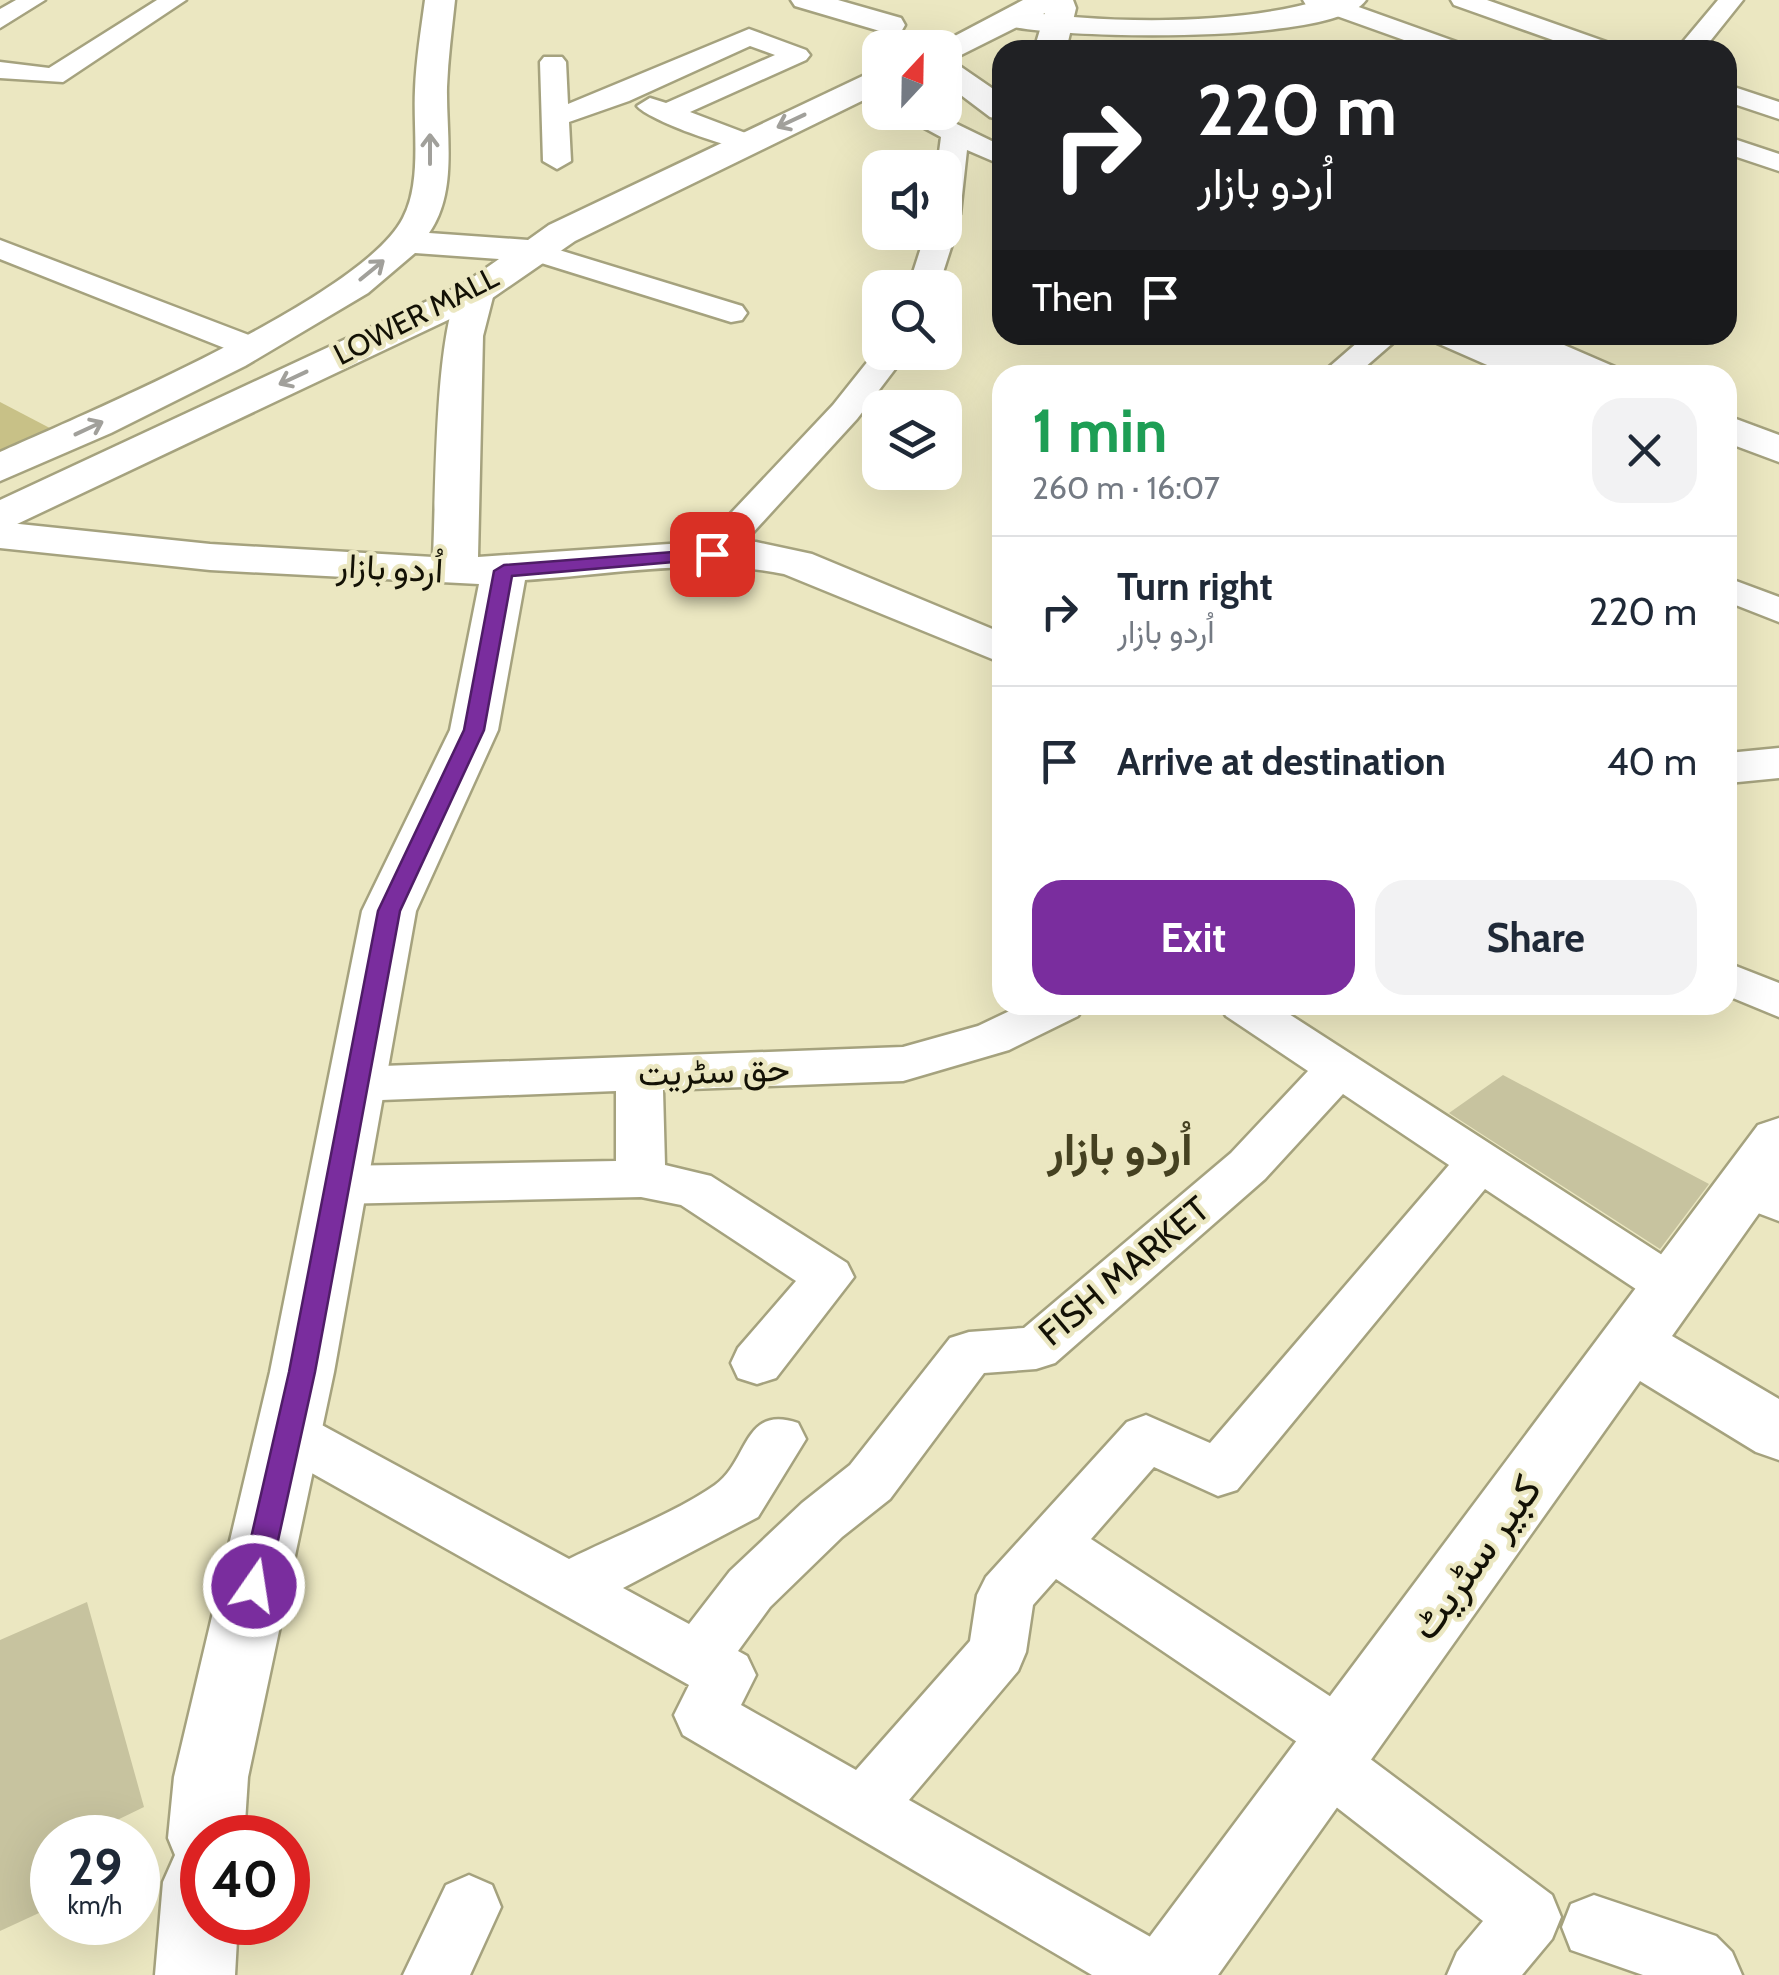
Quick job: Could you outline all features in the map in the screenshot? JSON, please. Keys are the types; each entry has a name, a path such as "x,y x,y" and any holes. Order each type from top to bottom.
{"main road":[{"path":"440,0 431,88 430,179 421,220 408,242 533,251"},
{"path":"806,0 890,25"},
{"path":"852,0 896,30"},
{"path":"962,49 1015,19 1246,21 1334,2"},
{"path":"962,61 992,71"},
{"path":"962,69 992,100"},
{"name":"LOWER MALL","path":"0,516 475,293 533,251 746,143 862,95"},
{"path":"962,106 992,115"},
{"name":"LOWER MALL","path":"0,468 170,390 328,305 408,242"},
{"path":"208,1815 211,1777 288,1432 389,911 474,730 479,572 464,336 475,293"},
{"path":"1474,345 1521,365"},
{"path":"1531,345 1578,365"},
{"path":"1737,432 1779,450"},
{"path":"1737,458 1779,476"},
{"name":"اُردو بازار","path":"0,535 210,557 479,572 712,554 756,555 796,563 992,645"},
{"path":"1737,767 1779,762"},
{"name":"کبیر سٹریٹ","path":"1170,1975 1672,1287 1767,1177"},
{"path":"1631,1343 1779,1432"},
{"path":"195,1975 197,1945"}],"street":[{"path":"0,20 33,0"},
{"path":"0,70 54,76 174,0"},
{"path":"1463,0 1577,40"},
{"path":"1697,40 1731,0"},
{"path":"1334,2 1431,40"},
{"path":"556,117 620,95 749,37 797,55 666,112"},
{"path":"553,62 556,160"},
{"path":"620,95 746,143"},
{"path":"1737,95 1779,111"},
{"path":"946,130 992,151"},
{"path":"952,150 954,134"},
{"path":"1737,148 1779,163"},
{"path":"0,250 248,346"},
{"path":"533,251 730,313"},
{"path":"1348,365 1374,345"},
{"path":"712,554 844,412 878,370"},
{"path":"1737,593 1779,611"},
{"path":"1737,982 1779,1001"},
{"name":"حق سٹریت","path":"356,1084 903,1064 993,1038 1041,1015"},
{"path":"1258,1015 1672,1287"},
{"name":"FISH MARKET","path":"697,1660 750,1589 822,1520 870,1482 969,1353 1036,1348 1248,1166 1340,1068"},
{"path":"639,1074 640,1179"},
{"path":"863,1808 998,1652 1006,1596 1146,1438 1218,1473 1480,1161"},
{"path":"337,1184 640,1179 694,1190 829,1277 757,1363"},
{"path":"288,1432 726,1675 704,1715 1154,1975"},
{"path":"569,1588 738,1500 779,1439"},
{"path":"1051,1544 1334,1750 1530,1916 1480,1975"},
{"path":"436,1975 469,1907"},
{"path":"1594,1927 1693,1959 1709,1975"}],"shaded area":[{"path":"0,402 67,437 0,468"}],"building":[{"path":"1503,1075 1709,1184 1660,1249 1449,1113"},
{"path":"87,1602 144,1807 127,1815 30,1815 30,1917 0,1931 0,1640"}],"district":[{"name":"اُردو بازار","path":"1120,1149"}],"route":[{"path":"254,1586 302,1372 389,911 474,730 504,571 712,554"}]}
